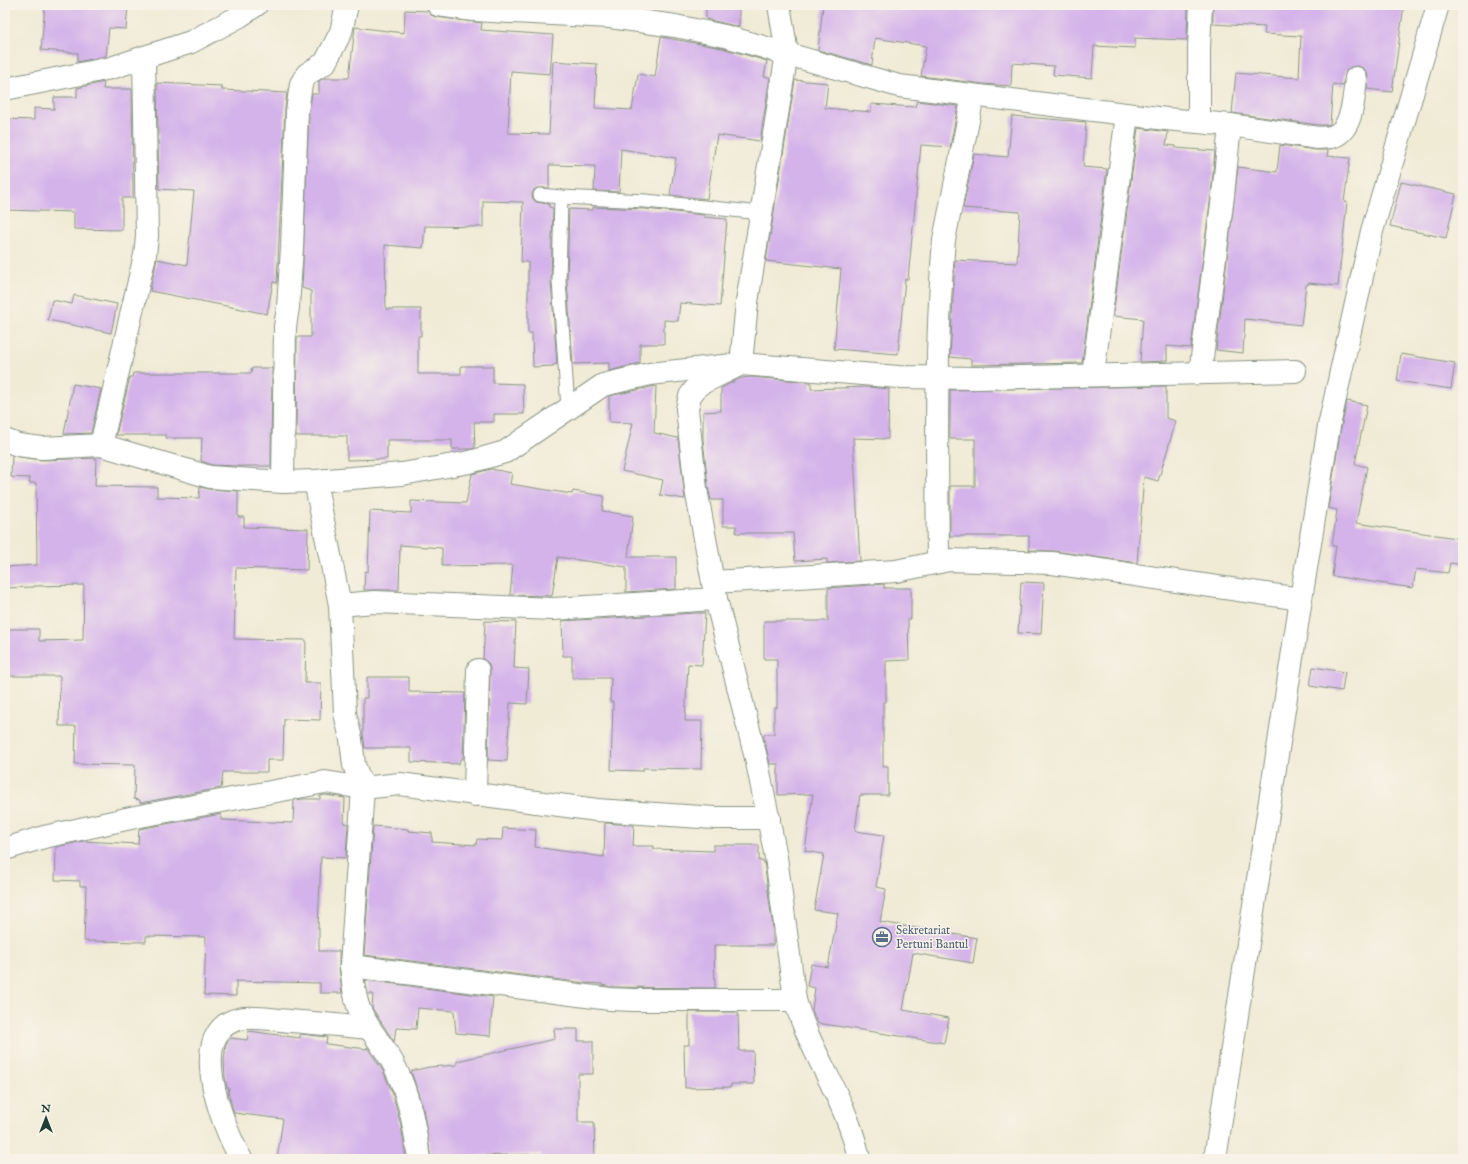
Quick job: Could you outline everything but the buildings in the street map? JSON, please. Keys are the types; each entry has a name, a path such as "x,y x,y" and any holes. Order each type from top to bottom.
{"street":[{"path":"5,89 111,68 191,42 240,16 256,5"},
{"path":"283,482 285,327 288,307 292,248 297,111 301,84 307,74 325,63 341,32 347,5"},
{"path":"438,5 472,10 610,17 675,26 725,36 899,86 1127,115 1230,125 1318,138 1332,137 1341,132 1349,120 1353,107 1356,78"},
{"path":"741,364 747,302 787,53 779,5"},
{"path":"1199,122 1199,48 1201,5"},
{"path":"1215,1159 1329,426 1372,231 1438,5"},
{"path":"101,446 145,255 147,236 144,57"},
{"path":"938,562 938,377 944,240 973,96"},
{"path":"1093,374 1127,115"},
{"path":"1200,373 1223,196 1230,125"},
{"path":"741,364 698,385 690,396 687,409 696,489 715,590 757,762 776,857 795,1000 804,1026 851,1128 859,1159"},
{"path":"5,440 18,445 42,448 101,446 210,477 283,482 315,481 402,474 470,462 505,452 603,385 650,374 741,364 898,376 938,377 1032,377 1093,374 1295,371"},
{"path":"315,481 340,605 345,713 351,739 354,765 363,788 351,966 360,1012 393,1063 400,1078 413,1120 419,1159"},
{"path":"340,605 374,602 554,609 896,571 948,560 1052,563 1301,599"},
{"path":"475,795 478,670"},
{"path":"5,849 44,837 140,816 324,782 363,788 400,784 597,810 715,818 768,818"},
{"path":"351,966 610,999 702,1001 795,1000"},
{"path":"241,1159 234,1147 214,1092 211,1068 212,1051 215,1038 221,1029 231,1022 244,1018 369,1028"}],"lane":[{"path":"540,195 646,201 761,213"},
{"path":"561,197 558,281 568,408"}],"place":[{"name":"Sekretariat Pertuni Bantul","path":"882,937"}]}
